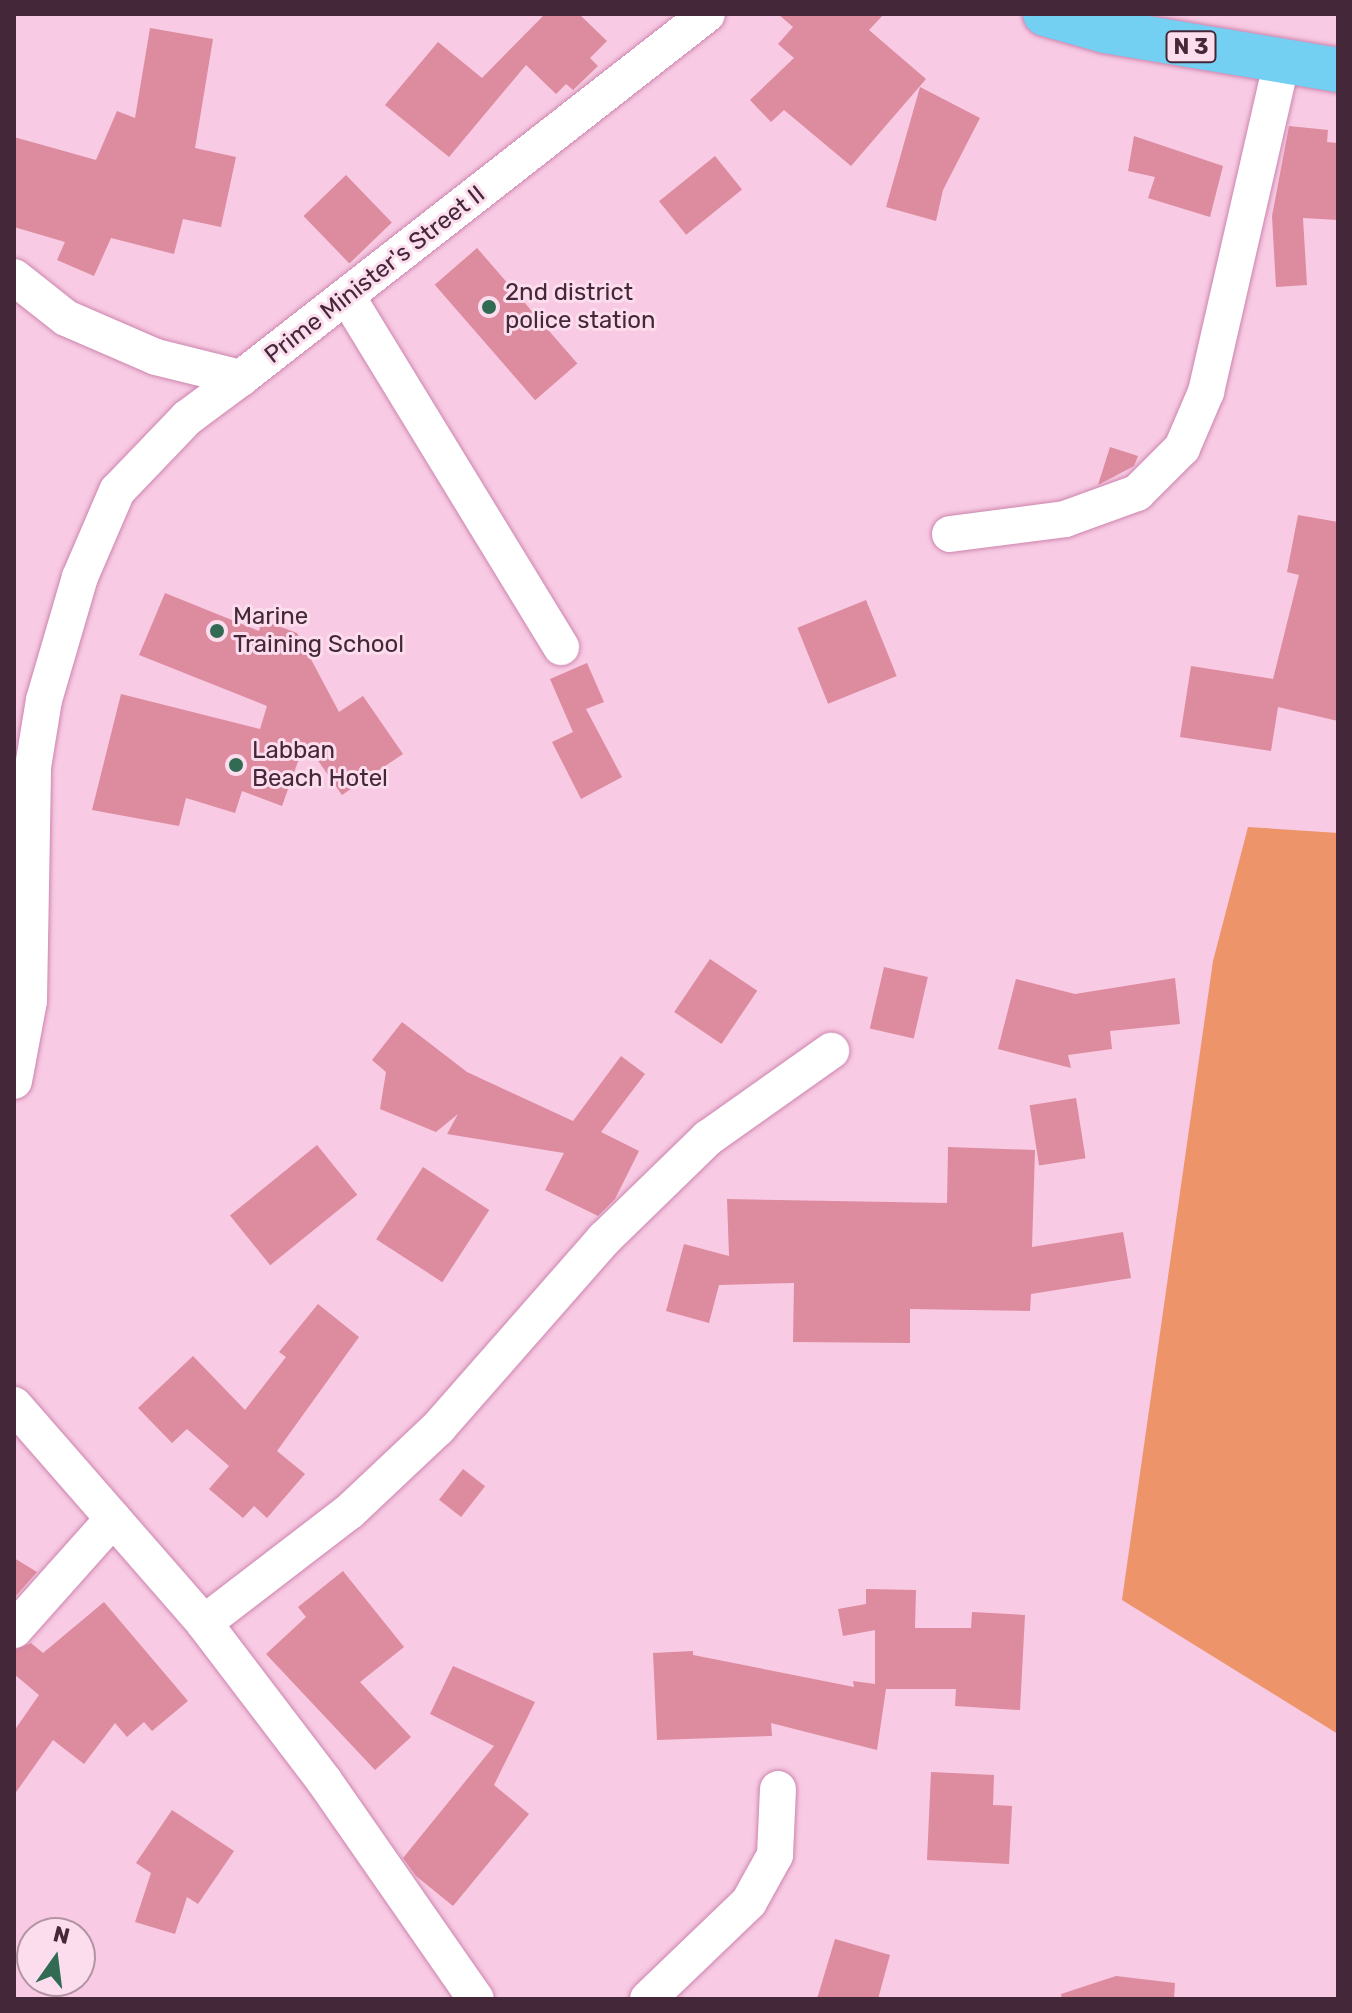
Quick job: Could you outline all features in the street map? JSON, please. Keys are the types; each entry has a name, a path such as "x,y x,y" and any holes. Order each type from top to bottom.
{"highway":[{"name":"N 3","path":"1045,14 1105,31 1281,65 1338,70"}],"street":[{"name":"Prime Minister's Street II","path":"14,277 66,318 156,357 241,378 348,298 707,14"},
{"path":"950,534 1065,519 1137,493 1182,448 1206,392 1281,65"},
{"path":"348,298 561,647"},
{"path":"14,1081 29,1001 24,767 80,577 117,491 187,418 241,378"},
{"path":"204,1623 350,1511 438,1428 604,1239 708,1138 831,1051"},
{"path":"14,1405 204,1623 325,1782 476,1999"},
{"path":"14,1630 113,1519"},
{"path":"648,1999 749,1902 775,1855 778,1789"}],"shaded area":[{"path":"1248,827 1338,833 1338,1734 1122,1600 1213,961"}],"building":[{"path":"545,14 579,14 607,41 590,58 598,66 573,90 566,84 556,94 526,65 449,157 385,105 438,42 482,78"},
{"path":"778,14 884,14 869,30 926,79 851,166 784,110 771,122 750,100 794,58 778,44 793,27"},
{"path":"150,28 213,39 195,148 236,157 221,227 183,219 174,254 111,238 94,276 57,260 65,242 14,227 14,137 96,160 117,111 135,118"},
{"path":"920,87 980,118 943,190 936,221 886,207"},
{"path":"1289,126 1328,130 1327,142 1338,143 1338,220 1303,218 1307,285 1276,287 1272,216"},
{"path":"1134,136 1223,166 1210,217 1148,198 1155,177 1128,171"},
{"path":"715,156 742,189 686,235 659,201"},
{"path":"346,175 392,222 349,263 304,216"},
{"path":"477,248 577,363 535,400 435,285"},
{"path":"1110,447 1138,456 1134,466 1098,485"},
{"path":"1298,515 1338,522 1338,721 1278,707 1271,751 1180,737 1191,666 1273,679 1299,575 1287,572"},
{"path":"165,593 259,631 262,620 297,633 339,712 363,696 403,754 342,795 305,742 282,806 242,791 235,813 186,798 179,826 92,810 121,694 260,729 267,706 139,655"},
{"path":"866,600 897,676 828,704 797,628"},
{"path":"587,663 604,702 586,709 622,777 581,799 552,742 573,732 550,679"},
{"path":"710,959 757,991 721,1044 674,1012"},
{"path":"884,967 928,977 914,1039 870,1028"},
{"path":"1175,978 1180,1024 1110,1031 1112,1049 1068,1055 1071,1068 998,1049 1016,979 1075,994"},
{"path":"402,1022 467,1072 573,1121 621,1056 645,1074 601,1132 639,1151 615,1199 598,1216 545,1190 564,1153 447,1134 458,1114 436,1132 380,1109 386,1072 372,1060"},
{"path":"1076,1098 1086,1158 1039,1166 1030,1105"},
{"path":"317,1145 357,1195 270,1265 230,1215"},
{"path":"948,1147 1035,1150 1032,1247 1123,1232 1131,1278 1031,1294 1030,1311 910,1309 910,1343 793,1342 794,1283 719,1285 709,1323 666,1311 684,1244 729,1256 727,1199 947,1203"},
{"path":"423,1167 489,1210 442,1282 376,1239"},
{"path":"318,1304 359,1337 277,1451 305,1474 267,1518 254,1506 243,1518 209,1489 229,1466 187,1429 172,1443 138,1408 193,1356 245,1410 286,1357 279,1352"},
{"path":"463,1469 485,1486 461,1517 439,1500"},
{"path":"14,1558 37,1572 14,1598"},
{"path":"343,1571 404,1647 360,1682 411,1737 375,1770 266,1654 306,1617 298,1607"},
{"path":"866,1589 916,1590 915,1628 971,1628 972,1612 1025,1615 1020,1710 955,1706 956,1689 886,1689 877,1750 771,1723 772,1736 657,1740 653,1653 693,1651 693,1655 854,1687 853,1681 875,1684 875,1630 843,1636 838,1609 866,1604"},
{"path":"104,1602 188,1701 152,1731 144,1722 127,1737 115,1723 84,1764 53,1740 14,1795 14,1731 39,1695 14,1674 14,1650 31,1643 43,1653"},
{"path":"453,1666 535,1702 494,1785 529,1814 453,1906 416,1876 403,1858 494,1746 430,1714"},
{"path":"931,1772 994,1775 993,1805 1012,1806 1009,1864 927,1860"},
{"path":"172,1810 234,1851 198,1904 187,1897 175,1934 135,1922 151,1873 136,1863"},
{"path":"835,1939 890,1955 878,1999 817,1999"},
{"path":"1116,1976 1175,1983 1174,1999 1062,1999 1061,1994"}],"place":[{"name":"2nd district police station","path":"489,307"},
{"name":"Marine Training School","path":"217,631"},
{"name":"Labban Beach Hotel","path":"236,765"}]}
